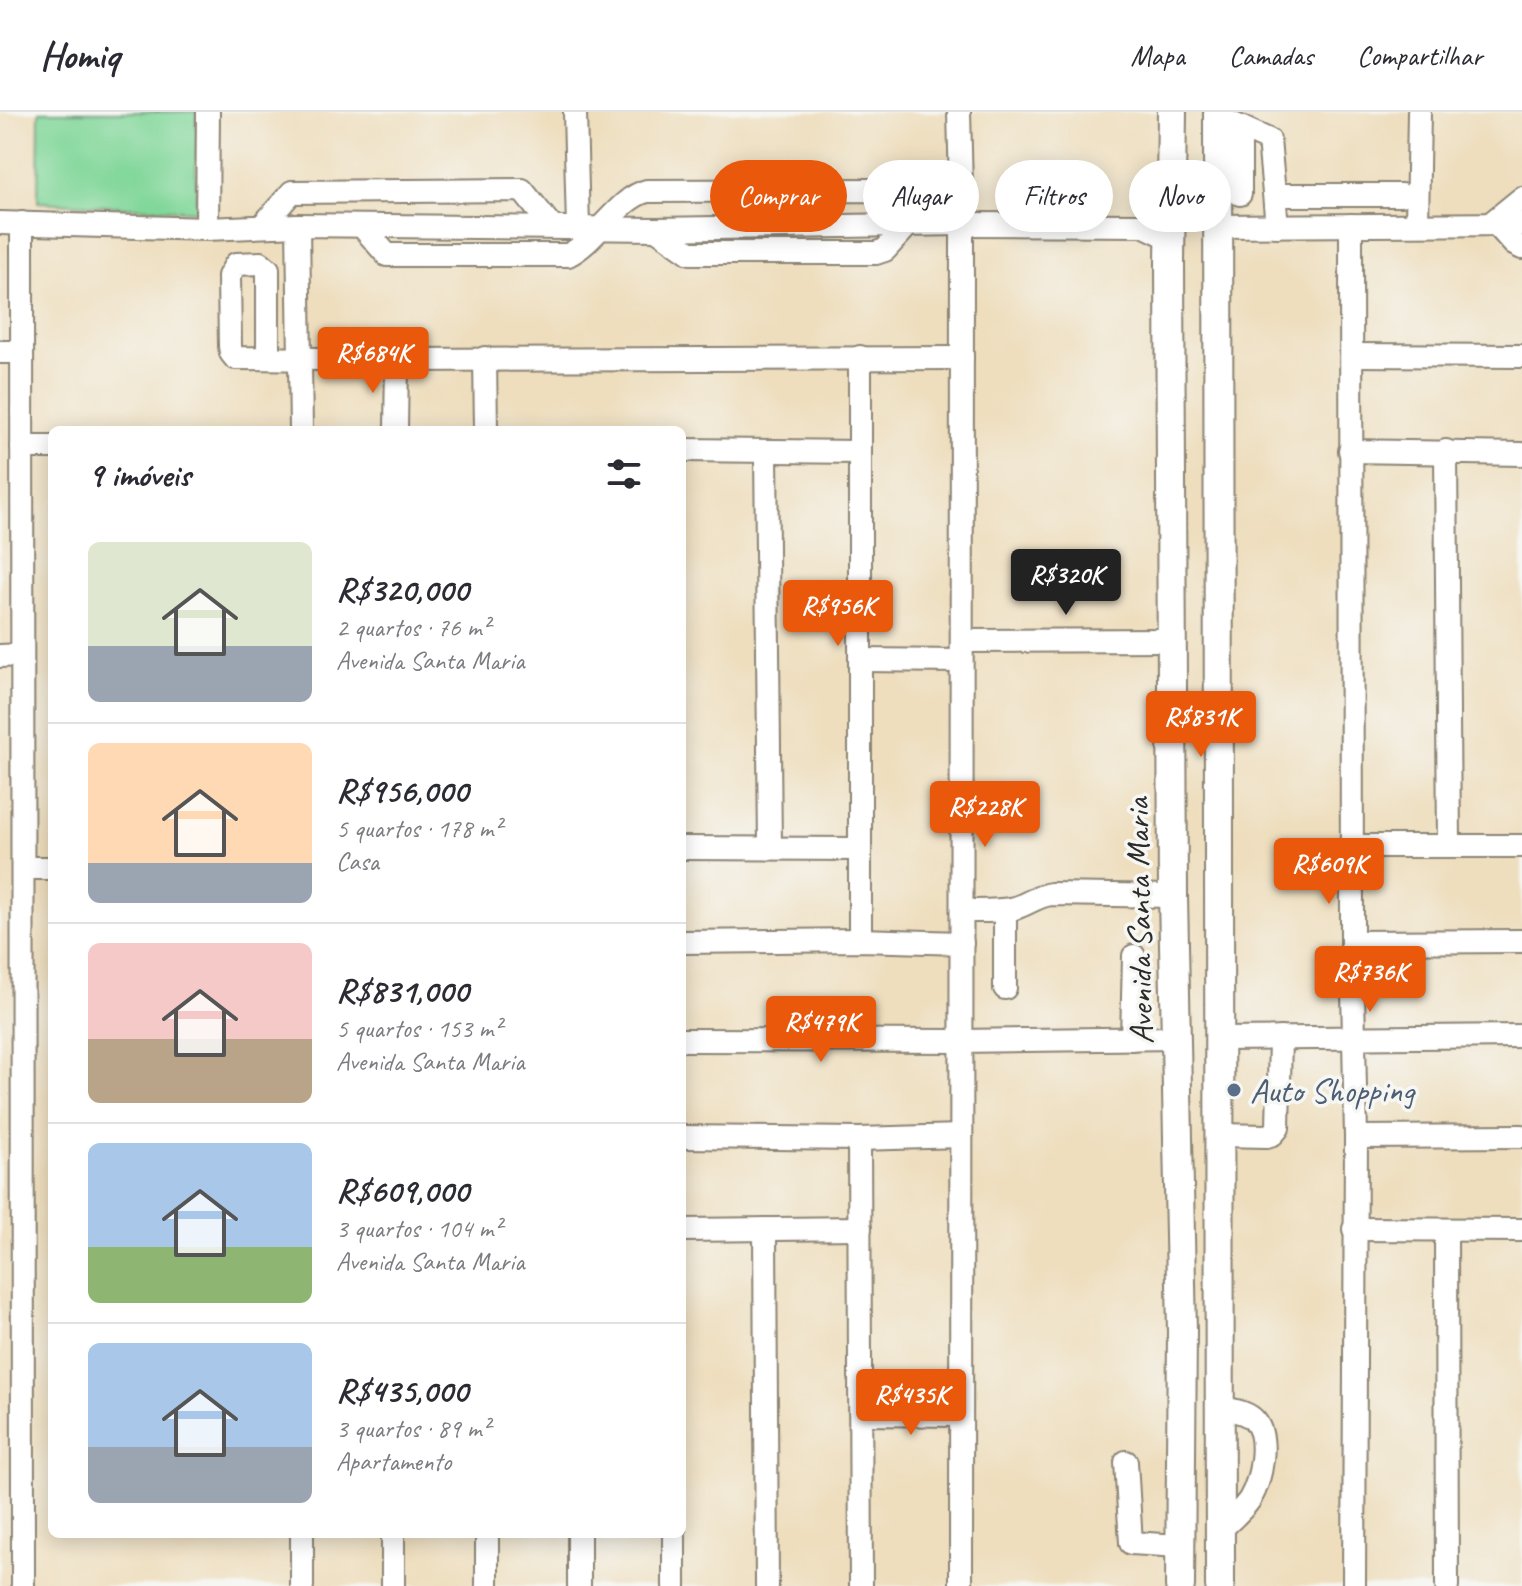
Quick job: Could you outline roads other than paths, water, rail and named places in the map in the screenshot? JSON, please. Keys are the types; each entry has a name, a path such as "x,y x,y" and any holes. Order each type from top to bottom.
{"main road":[{"name":"Avenida Santa Maria","path":"1171,160 1172,112"},
{"path":"1222,160 1225,119"},
{"name":"Avenida Santa Maria","path":"1170,232 1173,896 1182,1332 1180,1586"},
{"path":"1217,232 1220,1586"},
{"path":"1171,346 1186,387 1193,391 1206,391 1219,381"},
{"path":"1173,759 1181,773 1195,779 1211,775 1220,763"},
{"path":"1174,801 1183,789 1199,785 1213,791 1220,805"},
{"path":"1182,1332 1191,1349 1203,1350 1215,1344 1218,1325"}],"street":[{"path":"207,229 208,112"},
{"path":"575,112 578,228"},
{"path":"959,112 960,160"},
{"path":"1417,224 1419,112"},
{"path":"1225,119 1240,194"},
{"path":"1225,119 1269,140 1277,226"},
{"path":"262,226 292,192 522,190 552,227"},
{"path":"362,226 387,255 568,255 581,247 640,192 863,190"},
{"path":"1275,195 1401,195"},
{"path":"1493,224 1522,198"},
{"path":"23,1586 11,1419 11,1041 23,868 11,655 22,447 11,352 11,223 207,229 298,225 656,229 863,226"},
{"path":"979,224 1129,225"},
{"path":"1493,224 1522,248"},
{"path":"1231,226 1522,224"},
{"path":"298,225 301,426"},
{"path":"1351,225 1352,942 1356,1137 1354,1586"},
{"path":"961,1586 962,232"},
{"path":"1158,232 1170,238"},
{"path":"1353,355 1522,356"},
{"path":"860,357 860,940"},
{"path":"268,358 962,358"},
{"path":"485,358 486,426"},
{"path":"396,426 397,360"},
{"path":"22,447 48,447"},
{"path":"686,450 859,452"},
{"path":"1350,451 1522,454"},
{"path":"1446,451 1449,846"},
{"path":"766,452 770,847"},
{"path":"861,660 961,651 1171,640"},
{"path":"1354,846 1522,846"},
{"path":"686,848 860,849"},
{"path":"23,868 48,868"},
{"path":"962,911 1005,910 1051,894 1173,896"},
{"path":"1005,910 1005,988"},
{"path":"686,942 860,940 962,943"},
{"path":"1352,942 1522,941"},
{"path":"1132,1039 1134,956"},
{"path":"1219,1039 1522,1036"},
{"path":"686,1040 1176,1038"},
{"path":"1219,1135 1267,1136 1278,1128 1280,1038"},
{"path":"686,1137 859,1139 961,1136"},
{"path":"1356,1137 1522,1136"},
{"path":"859,1139 861,1586"},
{"path":"686,1230 860,1228"},
{"path":"765,1229 767,1586"},
{"path":"1354,1229 1522,1230"},
{"path":"1446,1230 1447,1586"},
{"path":"1218,1406 1252,1418 1260,1428 1262,1448 1256,1486 1249,1500 1219,1531"},
{"path":"861,1414 961,1415"},
{"path":"1126,1462 1131,1543 1180,1546"},
{"path":"302,1538 302,1586"},
{"path":"393,1538 393,1586"},
{"path":"487,1538 487,1586"},
{"path":"579,1538 579,1586"},
{"path":"674,1538 674,1586"}],"place":[{"name":"Auto Shopping","path":"1234,1090"}]}
